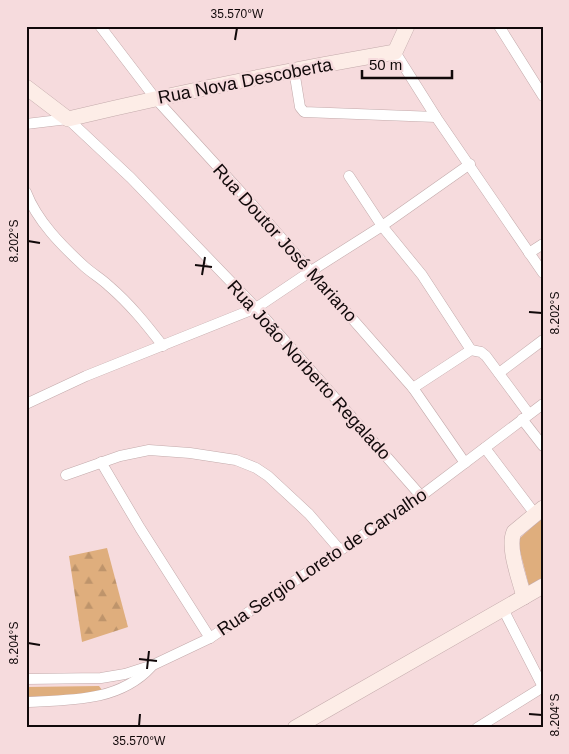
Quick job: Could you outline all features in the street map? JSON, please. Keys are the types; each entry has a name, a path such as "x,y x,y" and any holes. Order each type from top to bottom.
{"main road":[{"path":"395,52 407,26"},
{"name":"Rua Nova Descoberta","path":"68,119 156,98 395,52"},
{"path":"26,87 68,119"},
{"path":"524,597 512,551 511,537 514,532 539,511"},
{"path":"295,728 543,586"}],"street":[{"name":"Rua Doutor José Mariano","path":"100,26 156,98 414,388 465,463"},
{"path":"499,26 543,96"},
{"path":"395,52 436,117 543,273"},
{"path":"294,70 301,110 308,113 436,117"},
{"path":"26,124 68,119"},
{"name":"Rua João Norberto Regalado","path":"68,119 131,178 256,308 421,496"},
{"path":"26,404 86,376 256,308 382,226 470,164"},
{"path":"349,176 382,226 422,275 471,350"},
{"path":"26,192 32,205 49,230 85,267 108,284 137,312 163,346"},
{"path":"529,253 543,244"},
{"path":"499,373 543,340"},
{"path":"414,388 471,350 481,352 499,373 543,446"},
{"name":"Rua Sergio Loreto de Carvalho","path":"26,679 101,678 125,674 153,665 210,638 421,496 543,404"},
{"path":"485,448 539,511"},
{"path":"66,475 120,456 149,450 205,455 246,463 268,476 309,514 340,550"},
{"path":"101,462 140,528 210,638"},
{"path":"477,728 543,687 503,610"},
{"name":"Rua Sergio Loreto de Carvalho","path":"26,702 79,699 114,692 140,677 153,665"}],"green space":[{"path":"543,517 543,579 529,586 519,547 519,539"},
{"path":"107,548 128,627 82,642 69,556"},
{"path":"99,686 102,690 100,694 26,698 27,687"}]}
